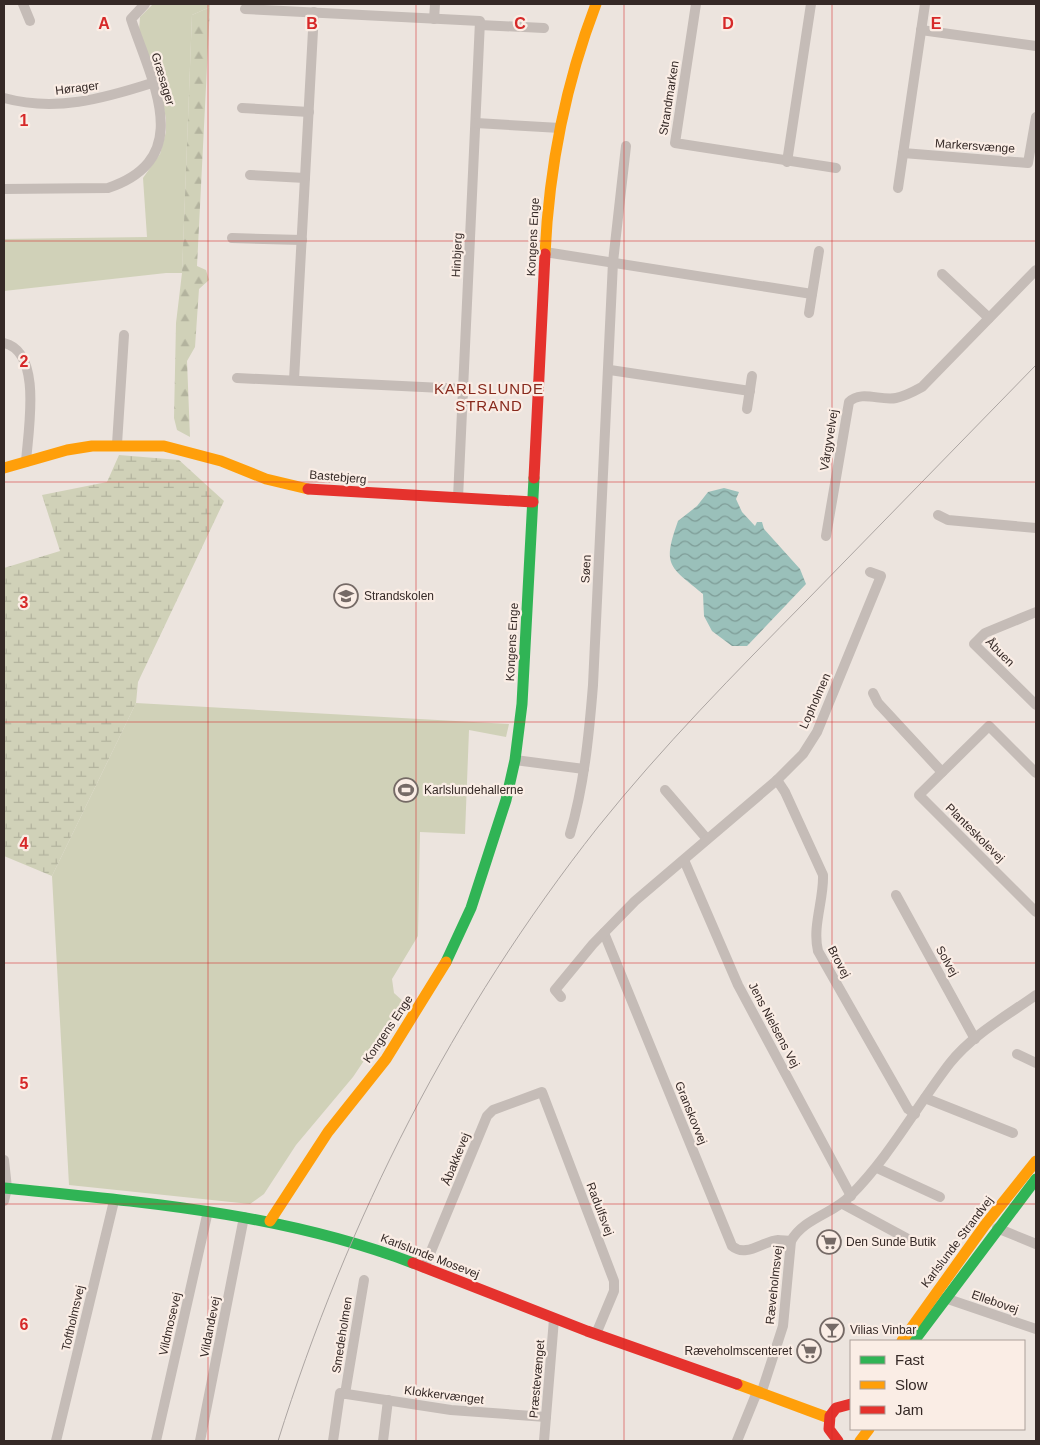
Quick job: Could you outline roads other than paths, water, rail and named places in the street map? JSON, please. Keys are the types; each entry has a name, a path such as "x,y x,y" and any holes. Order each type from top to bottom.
{"street":[{"path":"22,4 30,21"},
{"name":"Græsager","path":"4,189 108,188 138,174 149,163 158,147 162,130 161,109 131,19 145,4"},
{"path":"434,19 435,4"},
{"name":"Kongens Enge","path":"270,1221 328,1132 386,1059 451,954 471,908 494,841 516,760 522,704 548,197 560,128 571,82 596,4"},
{"name":"Strandmarken","path":"696,4 675,144 836,168"},
{"path":"787,162 811,4"},
{"path":"898,188 925,4"},
{"path":"245,9 480,21 480,25 544,28"},
{"path":"294,380 314,12"},
{"name":"Hinbjerg","path":"458,498 480,25"},
{"path":"921,30 1036,46"},
{"name":"Hørager","path":"4,98 25,104 64,105 102,99 152,83"},
{"path":"242,108 309,112"},
{"name":"Markersvænge","path":"903,153 1028,163 1036,117"},
{"path":"476,123 560,128"},
{"name":"Søen","path":"570,834 576,816 584,769 593,685 610,370 613,262 626,146"},
{"path":"250,175 305,178"},
{"path":"232,238 302,240"},
{"path":"809,313 819,251"},
{"path":"545,252 812,294"},
{"name":"Vårgyvelvej","path":"826,536 848,402 857,396 893,398 922,387 1036,270"},
{"path":"942,274 989,318"},
{"path":"117,444 124,335"},
{"path":"4,343 11,345 22,354 30,382 26,462"},
{"path":"610,370 750,391"},
{"path":"747,409 752,376"},
{"path":"237,378 462,389"},
{"name":"Bastebjerg","path":"4,468 67,450 117,444 164,446 221,461 266,479 318,491 533,502"},
{"path":"938,515 948,520 1036,528"},
{"name":"Lopholmen","path":"561,997 555,990 604,932 635,901 777,780 803,754 817,732 881,576 870,572"},
{"name":"Åbuen","path":"1036,612 986,633 974,644 1036,705"},
{"path":"873,693 878,703 942,772"},
{"name":"Planteskolevej","path":"1036,773 989,726 919,795 1036,912"},
{"path":"516,760 584,769"},
{"name":"Brovej","path":"777,780 785,792 823,875 824,886 816,931 818,951 908,1109 915,1114"},
{"path":"665,790 707,839"},
{"name":"Jens Nielsens Vej","path":"684,860 738,985 851,1196"},
{"name":"Solvej","path":"896,895 975,1039"},
{"name":"Granskovvej","path":"604,932 732,1246 745,1250 777,1240 791,1241"},
{"name":"Ræveholmsvej","path":"736,1441 759,1393 783,1326 791,1241 796,1231 843,1204 877,1168 951,1062 975,1039 1036,994"},
{"path":"1017,1054 1036,1063"},
{"name":"Åbakkevej","path":"424,1268 487,1116 493,1110 542,1092"},
{"name":"Radulfsvej","path":"542,1092 614,1281 614,1292 596,1334"},
{"path":"925,1098 1013,1133"},
{"path":"4,1160 4,1201"},
{"name":"Karlslunde Strandvej","path":"903,1340 985,1225 1036,1161"},
{"path":"877,1168 940,1197"},
{"name":"Karlslunde Strandvej","path":"915,1340 997,1228 1036,1179"},
{"name":"Karlslunde Mosevej","path":"5,1188 208,1211 270,1221 360,1245 554,1319 829,1418"},
{"name":"Toftholmsvej","path":"56,1441 114,1201"},
{"path":"843,1204 906,1238"},
{"name":"Vildmosevej","path":"156,1441 208,1211"},
{"name":"Vildandevej","path":"200,1441 244,1217"},
{"path":"997,1228 1036,1244"},
{"name":"Smedeholmen","path":"333,1441 364,1280"},
{"name":"Ellebovej","path":"945,1298 1036,1329"},
{"name":"Præstevænget","path":"544,1441 554,1319"},
{"name":"Klokkervænget","path":"343,1394 451,1410 546,1417"},
{"path":"383,1441 388,1400"},
{"path":"833,1439 829,1418 836,1408 850,1404"},
{"path":"860,1441 868,1430"}],"water":[{"path":"724,488 739,492 736,499 742,512 755,526 757,522 762,522 764,529 800,569 806,584 747,646 732,646 712,631 704,616 703,594 682,577 672,564 670,556 670,547 678,521 697,506 708,492"}],"tram line":[{"path":"278,1441 306,1358 337,1277 372,1197 410,1119 451,1043 545,897 622,797 673,739 1036,365"}],"place":[{"name":"Strandskolen","path":"346,596"},
{"name":"Karlslundehallerne","path":"406,790"},
{"name":"Den Sunde Butik","path":"829,1242"},
{"name":"Vilias Vinbar","path":"832,1330"},
{"name":"Ræveholmscenteret","path":"809,1351"}],"district":[{"name":"KARLSLUNDE STRAND","path":"489,398"}]}
